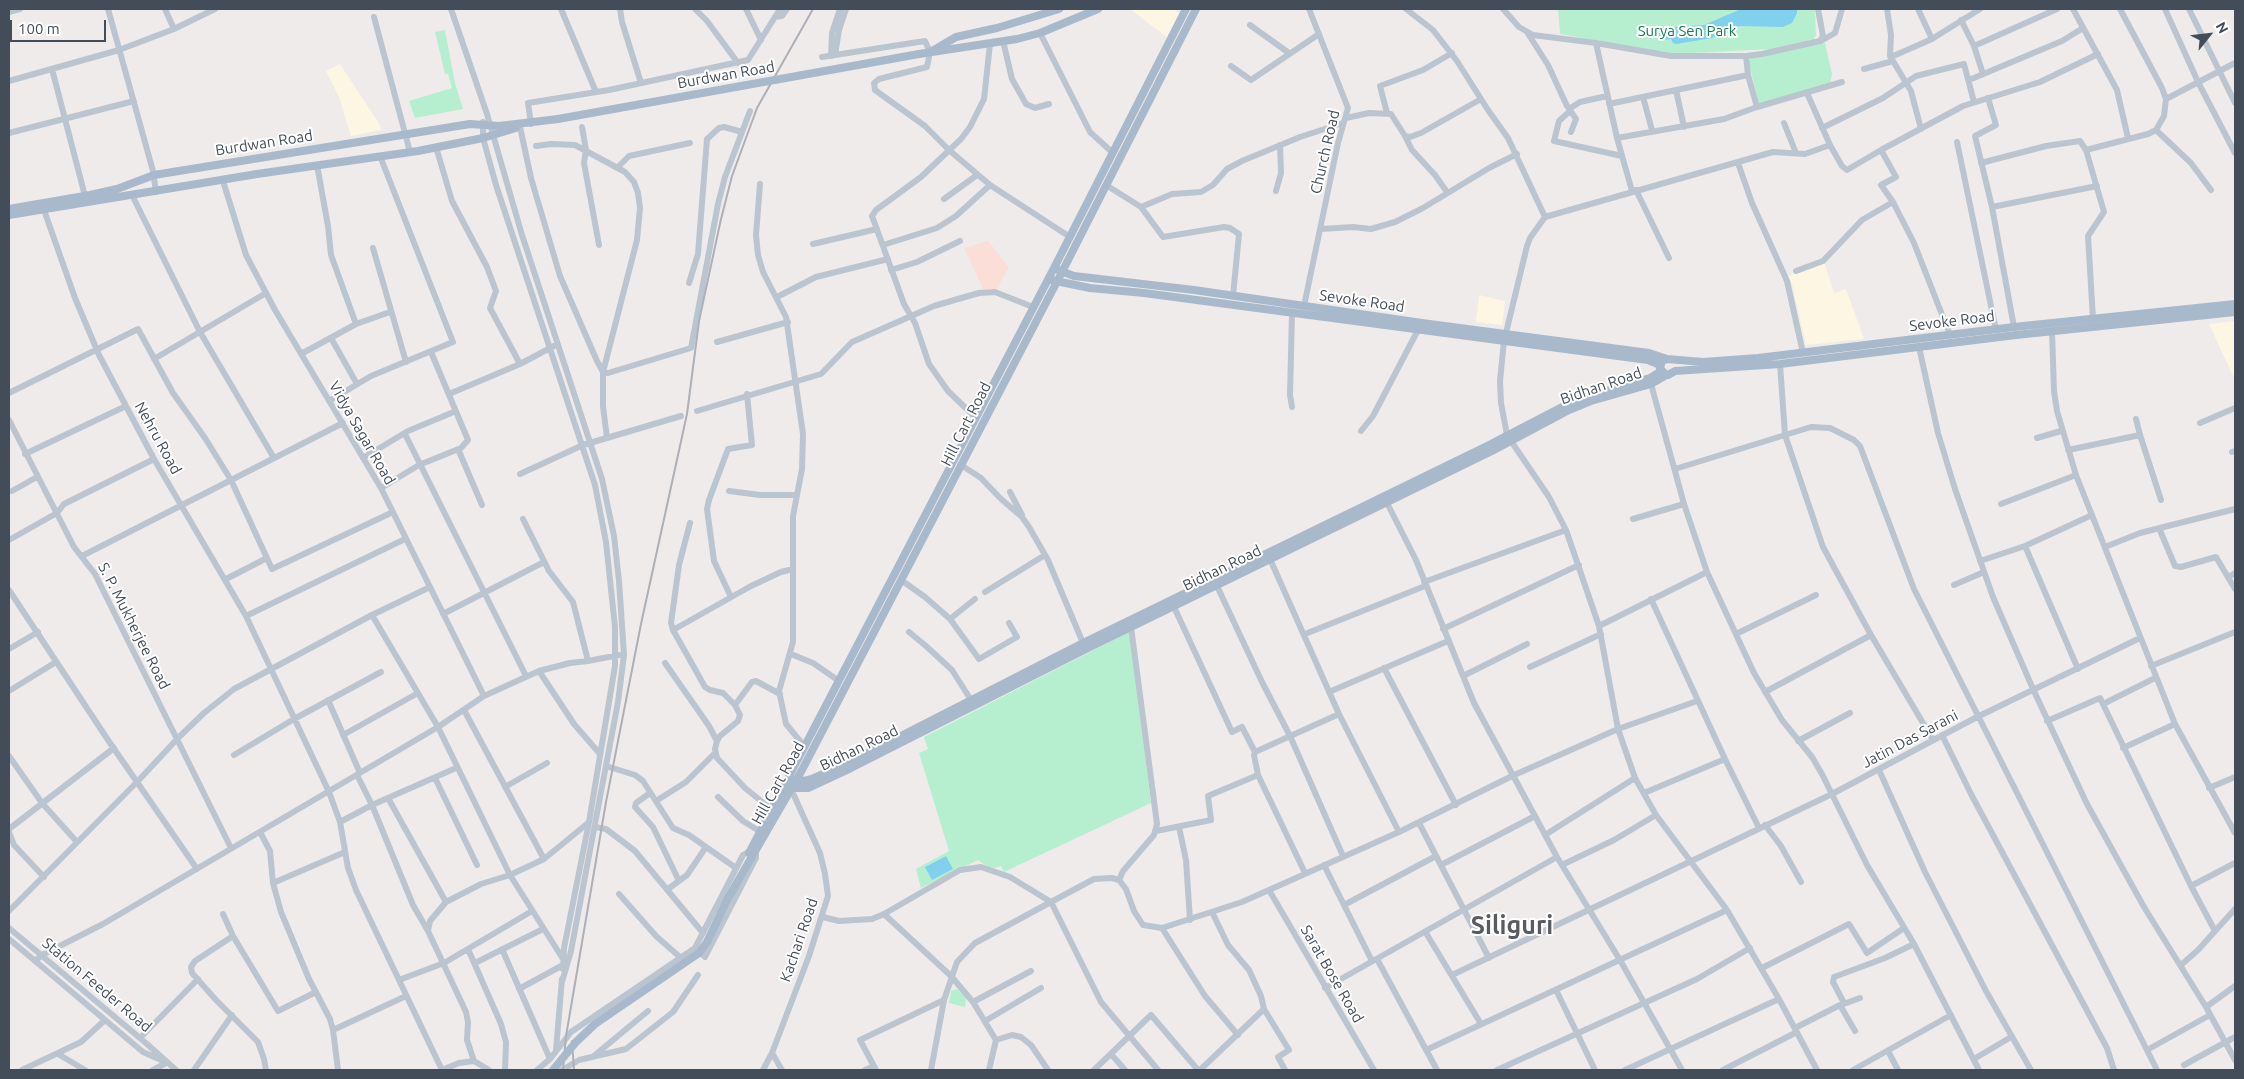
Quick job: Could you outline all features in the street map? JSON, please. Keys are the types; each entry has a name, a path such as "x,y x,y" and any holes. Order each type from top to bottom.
{"main road":[{"name":"Burdwan Road","path":"930,52 956,37 996,28 1059,9"},
{"name":"Burdwan Road","path":"9,209 156,192 317,165 410,152 483,138 526,125 558,119 930,52 990,44 1040,32 1098,9"},
{"name":"Hill Cart Road","path":"1058,270 1070,237 1186,9"},
{"name":"Hill Cart Road","path":"751,854 901,580 961,465 1052,281 1106,184 1196,9"},
{"name":"Burdwan Road","path":"9,215 117,189 154,176 470,124 526,125"},
{"name":"Sevoke Road","path":"1058,270 1074,276 1233,296 1293,309 1418,330 1649,352 1665,366 2235,312"},
{"name":"Hill Cart Road","path":"793,778 805,747 839,680 1033,307 1052,281"},
{"name":"Sevoke Road","path":"1052,281 1178,298 1293,309 1304,306 1506,338"},
{"path":"1178,288 1178,298"},
{"name":"Sevoke Road","path":"1675,371 1780,364 1918,343 1950,335 2014,327 2051,328 2093,319 2235,304"},
{"name":"Bidhan Road","path":"1042,668 1083,643 1174,607 1217,586 1250,565 1270,559 1385,499 1509,438 1574,402 1650,381 1665,366 1675,371"},
{"name":"Bidhan Road","path":"787,788 802,789 1042,668 1358,513"},
{"name":"Bidhan Road","path":"793,778 817,780"},
{"name":"Hill Cart Road","path":"751,854 759,831 771,809 787,788"},
{"path":"553,1070 576,1042 595,1024 699,953 707,942 751,854"}],"street":[{"path":"9,12 20,9"},
{"path":"108,9 154,176 156,192"},
{"path":"165,9 174,29"},
{"path":"9,81 119,50 174,29 215,9"},
{"path":"451,9 487,114 483,138 496,185 583,445 595,485 606,542 616,654 563,962 556,1050"},
{"path":"561,9 596,92"},
{"path":"620,9 622,22 641,83"},
{"path":"695,9 707,21 738,62"},
{"path":"746,9 761,40"},
{"path":"603,372 560,276 531,178 526,125 528,103 596,92 748,60 780,9"},
{"path":"775,17 782,16 787,9"},
{"path":"833,56 832,33 840,9"},
{"path":"833,45 846,9"},
{"name":"Church Road","path":"1304,306 1348,108 1347,101 1309,9"},
{"path":"1406,9 1433,30 1452,53 1506,134 1545,217"},
{"path":"1503,9 1527,32 1548,65 1576,119 1571,132"},
{"path":"1818,9 1823,36 1820,41"},
{"path":"1527,32 1671,56 1746,56 1820,41 1836,33 1842,9"},
{"path":"1887,9 1892,59 1911,91 1921,129"},
{"path":"1918,9 1932,39"},
{"path":"1864,69 1892,59 1932,39 1980,9"},
{"path":"1974,46 2058,9"},
{"path":"2073,9 2118,90 2128,138"},
{"path":"2086,150 2148,134 2156,130 2164,116 2166,99 2148,59 2120,9"},
{"path":"2166,9 2198,82 2235,153"},
{"path":"2189,9 2235,103"},
{"path":"374,17 410,152"},
{"path":"1962,20 1974,46 1983,74"},
{"path":"1250,25 1289,53"},
{"path":"1969,80 2062,41 2083,28"},
{"path":"1040,32 1090,132 1113,152"},
{"path":"1231,66 1250,80 1319,34"},
{"path":"822,57 925,41 930,52 927,67 879,79 874,84 874,88 925,126 949,150 990,185 1070,237"},
{"path":"1003,41 1012,79 1026,104 1035,108 1049,104"},
{"path":"1596,43 1622,156 1634,190 1669,258"},
{"path":"976,418 939,380 924,352 918,329 904,304 872,216 874,212 921,177 970,127 984,99 990,44"},
{"path":"1387,113 1380,86 1423,70 1452,53"},
{"path":"1807,93 1830,145 1842,166 1847,170 1881,150 1974,102 2040,82 2098,54"},
{"path":"1746,56 1748,75 1756,106"},
{"path":"2166,99 2235,63"},
{"path":"1822,128 1883,98 1906,81 1921,74 1964,64 1974,102"},
{"path":"52,70 85,196"},
{"path":"1609,104 1748,75"},
{"path":"1617,138 1652,130 1684,127 1724,119 1756,106 1842,82"},
{"path":"1676,90 1684,127"},
{"path":"1607,96 1580,102 1570,110 1559,121 1554,141 1622,156"},
{"path":"1643,97 1652,130"},
{"path":"1988,98 1996,123 1994,127 1975,136 1992,207 2014,327"},
{"path":"1404,136 1415,136 1481,99"},
{"path":"9,133 134,101"},
{"path":"603,372 618,371 691,348 718,204 725,177 750,111"},
{"path":"1141,206 1172,194 1194,193 1209,189 1232,166 1344,120 1369,113 1387,113 1394,116 1412,150 1435,174 1447,192"},
{"path":"1784,123 1796,153"},
{"path":"486,124 493,135 522,235 602,479 614,536 623,622 624,655 618,702 571,951 562,982"},
{"path":"582,127 586,150 584,163 599,245"},
{"path":"689,282 698,254 707,139 719,128 724,127 742,132"},
{"path":"2156,130 2191,163 2211,190"},
{"path":"1981,163 2046,146 2080,141 2086,150 2104,212 2088,236 2093,319"},
{"path":"1956,142 1996,330"},
{"path":"617,168 630,156 690,143"},
{"path":"536,146 575,145 625,172 634,182 638,192 640,208 637,240 603,372 603,406 607,438"},
{"path":"1276,191 1281,173 1280,145"},
{"path":"1817,1070 1762,968 1727,910 1656,815 1635,778 1618,729 1601,634 1579,565 1566,530 1549,497 1509,438 1500,381 1506,338 1526,246 1545,217 1634,190 1738,163 1776,151 1804,154 1830,145"},
{"path":"436,147 452,201 487,267 496,291 490,308 520,364"},
{"path":"1881,150 1896,176 1881,185 1893,202 1914,243 1950,335"},
{"path":"1321,229 1353,227 1371,229 1408,217 1447,192 1517,154"},
{"path":"329,401 371,376 453,342 380,156"},
{"path":"1738,163 1752,203 1787,281 1803,353"},
{"path":"317,165 331,255 356,324"},
{"path":"944,198 977,175"},
{"name":"Vidya Sagar Road","path":"223,181 246,255 301,354 381,488 484,696"},
{"path":"760,184 756,235 758,255 763,272 788,322 803,434 802,469 793,516 793,642 780,687 780,694 786,724 805,747"},
{"path":"1106,184 1141,206 1163,237 1224,227 1230,228 1239,234 1233,296"},
{"path":"883,245 937,228 956,216 990,185"},
{"path":"1992,207 2097,186"},
{"path":"132,195 200,332 274,458"},
{"path":"1796,271 1823,261 1862,220 1893,202"},
{"name":"Nehru Road","path":"43,206 75,298 98,349 154,459 246,616 329,792 340,822 348,868 356,890 442,1070"},
{"path":"813,244 877,229"},
{"path":"891,270 917,262 960,241"},
{"path":"373,248 406,362"},
{"path":"777,297 816,278 888,259"},
{"path":"696,410 822,374 852,342 942,304 988,292 1000,293 1033,307"},
{"path":"154,359 266,293"},
{"path":"1292,408 1290,395 1293,309"},
{"path":"301,354 356,324 390,312"},
{"path":"717,342 788,322"},
{"path":"2051,328 2054,391 2062,431 2076,475 2175,724 2235,833"},
{"path":"9,393 138,329 173,393 205,438 231,480 272,569 393,512"},
{"path":"1361,431 1373,416 1418,330"},
{"path":"331,338 357,384"},
{"path":"1918,343 1938,433 1980,561 2033,689 2087,804 2144,907 2206,1007 2235,1060"},
{"path":"449,394 520,364 558,344"},
{"path":"381,488 419,465 458,449 468,440 431,352"},
{"path":"1780,364 1785,435 1824,547 1871,635 1933,740"},
{"path":"1650,381 1684,504 1707,572 1736,634 1765,692 1782,720 1812,757 1867,866 1914,944 1974,1059 1977,1070"},
{"path":"731,598 714,561 707,509 728,449 752,445 747,394"},
{"path":"25,454 126,406"},
{"path":"2200,423 2235,408"},
{"path":"363,458 405,434 456,411"},
{"path":"520,474 591,442 681,416"},
{"path":"2136,419 2161,500"},
{"name":"S. P. Mukherjee Road","path":"9,420 74,547 95,574 231,848"},
{"path":"82,556 343,423"},
{"path":"1674,469 1812,427 1830,428 1854,440 1860,446 1914,589 2157,1070"},
{"path":"2037,438 2062,431"},
{"path":"405,434 419,465 486,592 526,676"},
{"path":"2068,450 2140,435"},
{"path":"458,449 482,504"},
{"path":"9,540 57,513 64,504 154,459"},
{"path":"961,465 981,478 1022,517"},
{"path":"2001,504 2076,475"},
{"path":"12,491 37,478"},
{"path":"729,491 797,495"},
{"path":"1000,498 1010,492 1022,517 1045,555 1083,643"},
{"path":"1385,499 1416,560 1424,584 1474,703 1557,857 1620,960 1682,1070"},
{"path":"1633,519 1684,504"},
{"path":"2105,547 2140,533 2235,509"},
{"path":"1980,561 2025,546 2092,515"},
{"path":"523,519 544,562 573,602 588,662"},
{"path":"690,522 679,565 670,623 672,630 705,687 722,693 735,705 740,718 717,741 715,753 717,758 745,788 771,809"},
{"path":"2159,528 2175,566 2181,567 2214,556 2219,560 2235,589"},
{"path":"1305,634 1424,584 1566,530"},
{"path":"246,616 405,539"},
{"path":"2025,546 2078,669"},
{"path":"985,592 1045,555"},
{"path":"226,579 267,558"},
{"path":"1270,559 1339,714 1399,832"},
{"path":"443,614 544,562"},
{"path":"1443,629 1579,565"},
{"path":"672,630 781,572 793,569"},
{"path":"1599,626 1707,572"},
{"path":"1954,586 1984,572"},
{"path":"2228,577 2235,573"},
{"path":"901,580 925,597 950,619 978,659 1017,636 1009,623"},
{"path":"1217,586 1262,682 1290,736 1343,856"},
{"path":"9,911 178,738 234,690 372,615 430,587"},
{"path":"9,590 197,869"},
{"path":"1736,634 1816,595"},
{"path":"950,619 975,599"},
{"path":"1651,599 1725,760 1762,826 1781,846 1801,882"},
{"path":"1174,607 1232,732 1242,727 1255,752 1254,757 1258,774 1305,873"},
{"path":"372,615 438,728 510,875 563,962"},
{"path":"1131,624 1156,831"},
{"path":"9,649 38,632"},
{"path":"909,632 952,670 973,703"},
{"path":"2151,666 2235,632"},
{"path":"1530,666 1601,634"},
{"path":"1765,692 1871,635"},
{"name":"Jatin Das Sarani","path":"1452,976 1832,794 1977,717 2140,638"},
{"path":"1330,692 1448,641"},
{"path":"1463,676 1527,644"},
{"path":"35,961 42,955 103,924 438,728 484,696 539,671 570,663 588,662 616,654 624,655"},
{"path":"791,654 813,663 839,680"},
{"path":"9,691 56,662"},
{"path":"665,663 709,726 717,741"},
{"path":"1384,668 1456,805"},
{"path":"539,671 574,724 600,754"},
{"path":"234,755 294,719 381,672"},
{"path":"2103,704 2156,678"},
{"path":"735,705 752,682 756,681 780,694"},
{"path":"343,734 418,693"},
{"path":"2048,720 2100,698 2191,886 2215,931"},
{"path":"328,700 413,905 444,963 466,1012 468,1022 467,1040 474,1061"},
{"path":"931,1070 944,1000 957,962 974,943 1094,879 1112,878 1118,880 1126,889 1138,919 1143,925 1162,928 1190,920 1242,902 1399,832 1512,776 1618,729 1697,700"},
{"path":"464,710 544,859"},
{"path":"1798,741 1850,713"},
{"path":"1255,752 1339,714"},
{"path":"2123,748 2175,724"},
{"path":"1942,735 1971,794 2107,1048 2114,1070"},
{"path":"44,877 14,845 9,831 42,803 114,748"},
{"path":"656,801 686,782 715,753"},
{"path":"9,756 42,803 77,842"},
{"path":"1644,793 1725,760"},
{"path":"505,788 547,764"},
{"path":"606,766 635,774 643,781 673,828 690,835 736,868"},
{"path":"340,822 372,805 456,768"},
{"path":"1879,770 1925,872 2011,1038 2031,1070"},
{"path":"1118,880 1123,871 1156,831 1212,820 1208,796 1258,774"},
{"path":"2209,788 2235,777"},
{"path":"435,778 477,865"},
{"path":"1545,835 1635,778"},
{"name":"Kachari Road","path":"764,1070 823,917 828,896 826,874 816,844 787,788"},
{"path":"650,793 636,802 635,806 653,827 679,882"},
{"path":"718,797 743,821 759,831"},
{"path":"388,798 446,902"},
{"path":"1562,865 1614,840 1656,815"},
{"path":"1441,865 1535,816"},
{"path":"428,931 430,921 446,902 481,884 510,875 544,859 588,822 596,820"},
{"path":"1419,823 1489,958"},
{"path":"595,827 606,829 635,851 703,933"},
{"path":"1179,827 1186,860 1190,920"},
{"path":"260,832 270,852 273,883 281,912 334,1030 338,1070"},
{"path":"668,889 679,882 694,866 706,847"},
{"path":"273,883 345,852"},
{"path":"537,1070 549,1060 566,1036 695,948 743,855 751,854 756,858 705,958 695,948"},
{"path":"1344,905 1436,856"},
{"path":"1325,988 1426,933 1557,857"},
{"path":"2191,886 2235,863"},
{"path":"1324,865 1374,960 1437,1070"},
{"path":"823,917 839,921 860,920 884,914 960,870 970,867 981,867 1010,877 1051,902 1101,1002 1158,1070"},
{"name":"Sarat Bose Road","path":"1269,890 1374,1070"},
{"path":"619,894 656,936 681,958"},
{"path":"2180,965 2198,950 2235,909"},
{"path":"1426,1050 1727,910"},
{"path":"399,980 444,963 532,911"},
{"path":"1212,912 1228,945 1249,970 1256,983 1264,1009 1288,1050 1278,1057 1285,1070"},
{"path":"223,914 233,936 278,1011 316,992"},
{"path":"884,914 951,976 973,1002 996,1040 989,1070"},
{"path":"1762,968 1849,924 1867,953 1904,928"},
{"name":"Station Feeder Road","path":"9,928 140,1038 175,1070"},
{"path":"475,963 543,928"},
{"path":"1162,928 1205,996 1238,1035"},
{"path":"1426,933 1481,1024"},
{"path":"233,936 195,961 191,967 192,973 258,1042 266,1070"},
{"name":"Station Feeder Road","path":"9,939 143,1052 166,1063"},
{"path":"1855,1031 1833,982 1834,977 1885,958 1914,944"},
{"path":"1497,1070 1697,979 1750,948"},
{"path":"468,949 501,1024 506,1042 505,1070"},
{"path":"502,949 549,1060 562,1070 579,1060 618,1052 635,1042 673,1012 698,975"},
{"path":"519,989 563,962"},
{"path":"973,1002 1031,971"},
{"path":"140,1038 198,980"},
{"path":"2206,1007 2235,986"},
{"path":"985,1021 1041,988"},
{"path":"1556,990 1595,1070"},
{"path":"334,1030 406,996"},
{"path":"1723,1070 1842,1004 1860,998"},
{"path":"1625,1070 1779,999"},
{"path":"865,1070 874,1068 860,1040 944,1000"},
{"path":"1094,1070 1151,1015 1199,1070 1264,1009"},
{"path":"594,1056 648,1011"},
{"path":"194,1070 232,1015"},
{"path":"1853,1070 1951,1015"},
{"path":"2147,1050 2210,1015"},
{"path":"22,1070 81,1042 106,1020"},
{"path":"996,1040 1012,1035 1020,1037 1031,1045 1048,1070"},
{"path":"2184,1065 2235,1037"},
{"path":"1974,1059 2011,1038"},
{"path":"1888,1051 1898,1070"},
{"path":"772,1053 782,1070"},
{"path":"58,1054 86,1070"},
{"path":"1111,1054 1125,1070"},
{"path":"442,1070 460,1063 474,1061 489,1070"},
{"path":"153,1070 166,1063"}],"shaded area":[{"path":"1130,9 1173,9 1179,13 1168,38"},
{"path":"340,64 380,125 381,130 351,136 339,97 326,71"},
{"path":"988,241 1009,267 997,289 983,289 964,248"},
{"path":"1824,262 1834,293 1846,289 1864,339 1806,345 1792,284 1788,276"},
{"path":"1479,295 1505,301 1502,325 1476,322"},
{"path":"2235,321 2235,380 2209,324"}],"green space":[{"name":"Surya Sen Park","path":"1558,9 1815,9 1816,35 1813,41 1772,49 1672,54 1560,34"},
{"path":"445,30 455,83 463,109 415,118 409,101 452,88 448,74 445,74 435,32"},
{"path":"1825,43 1832,74 1830,84 1759,104 1749,64 1750,58"},
{"path":"1129,632 1151,803 1004,872 1001,866 995,868 988,867 978,860 921,888 916,869 949,851 919,753 928,749 924,737"},
{"path":"957,989 966,997 965,1007 949,1003 951,991"}],"water":[{"path":"1741,9 1797,9 1797,13 1792,23 1783,27 1740,26 1712,38 1676,44 1671,39 1663,40 1659,36 1662,28 1704,25"},
{"path":"946,856 953,869 932,880 925,867"}],"railway":[{"path":"563,1070 566,1036 606,802 641,624 687,414 699,321 721,219 732,176 757,108 813,9"},
{"path":"572,1041 574,1070"}],"district":[{"name":"Siliguri","path":"1512,926"}]}
